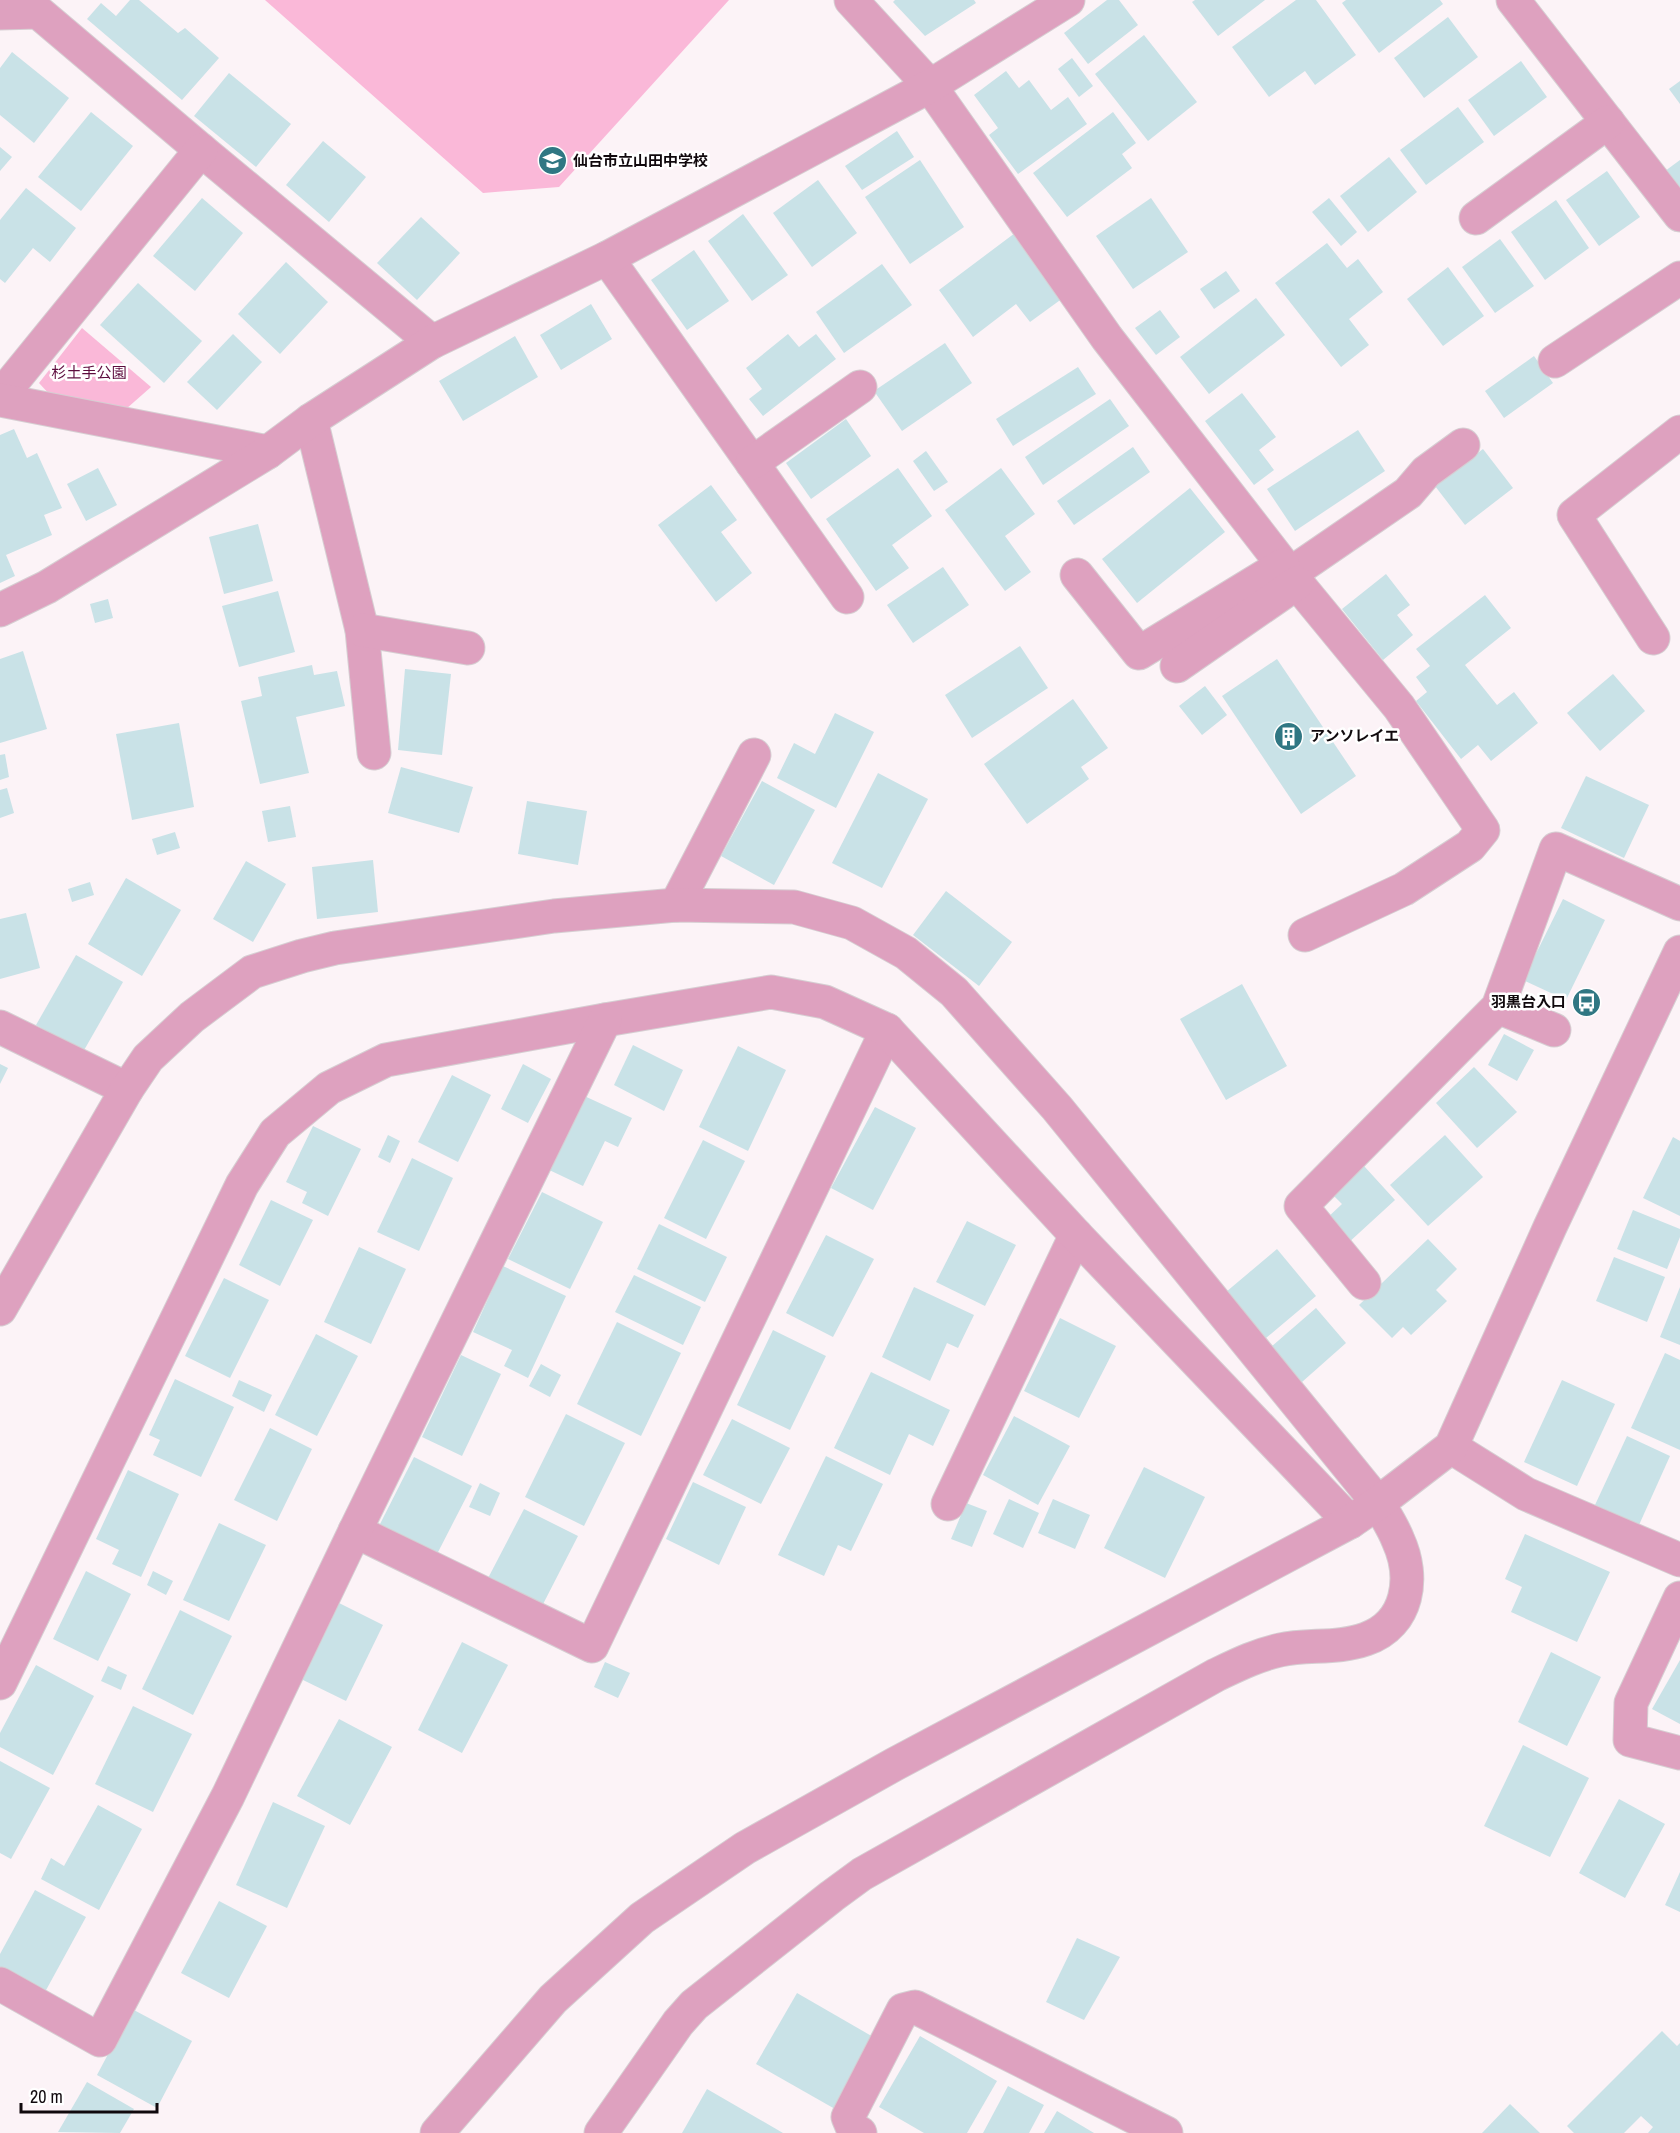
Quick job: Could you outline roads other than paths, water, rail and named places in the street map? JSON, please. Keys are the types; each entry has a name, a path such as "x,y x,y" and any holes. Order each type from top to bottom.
{"street":[{"path":"851,0 930,86 1107,338 1290,574 1400,707 1483,830 1470,846 1404,889 1305,935"},
{"path":"1513,0 1680,214"},
{"path":"0,610 47,587 268,452 311,420 432,342 607,258 930,86 1052,4"},
{"path":"0,13 38,12 432,342"},
{"path":"1476,218 1608,122"},
{"path":"201,150 0,398 268,452"},
{"path":"607,258 847,597"},
{"path":"1556,361 1680,278"},
{"path":"752,463 860,387"},
{"path":"311,420 362,630 375,753"},
{"path":"1653,638 1574,515 1680,432"},
{"path":"1177,666 1290,574 1408,493 1426,472 1463,445"},
{"path":"1077,575 1139,653 1290,574"},
{"path":"362,630 468,648"},
{"path":"676,905 754,755"},
{"path":"1364,1282 1301,1206 1498,1007 1556,849 1680,904"},
{"path":"0,1309 127,1089 148,1058 192,1017 252,972 335,948 554,916 676,905 794,907 852,923 906,952 954,992 1057,1108 1378,1503 1399,1541 1406,1570 1407,1592 1399,1612 1385,1629 1366,1639 1280,1650 1250,1659 1216,1675 862,1874 694,2005 678,2023 601,2133"},
{"path":"437,2133 552,1998 642,1918 726,1861 895,1764 1350,1522 1451,1447 1550,1227 1680,952"},
{"path":"0,1683 242,1185 275,1132 329,1088 386,1060 771,992 825,1002 887,1030 1076,1235 1350,1522"},
{"path":"1498,1007 1554,1030"},
{"path":"0,1984 100,2040 228,1796 605,1020"},
{"path":"0,1026 127,1089"},
{"path":"355,1531 592,1646 887,1030"},
{"path":"948,1504 1076,1235"},
{"path":"1451,1447 1526,1494 1680,1560"},
{"path":"1680,1598 1631,1703 1630,1740 1680,1753"},
{"path":"860,2133 853,2129 848,2117 903,2010 915,2007 1166,2133"}],"place":[{"name":"仙台市立山田中学校","path":"552,161"},
{"name":"アンソレイエ","path":"1289,736"},
{"name":"羽黒台入口","path":"1587,1002"}],"park label":[{"name":"杉土手公園","path":"89,373"}]}
